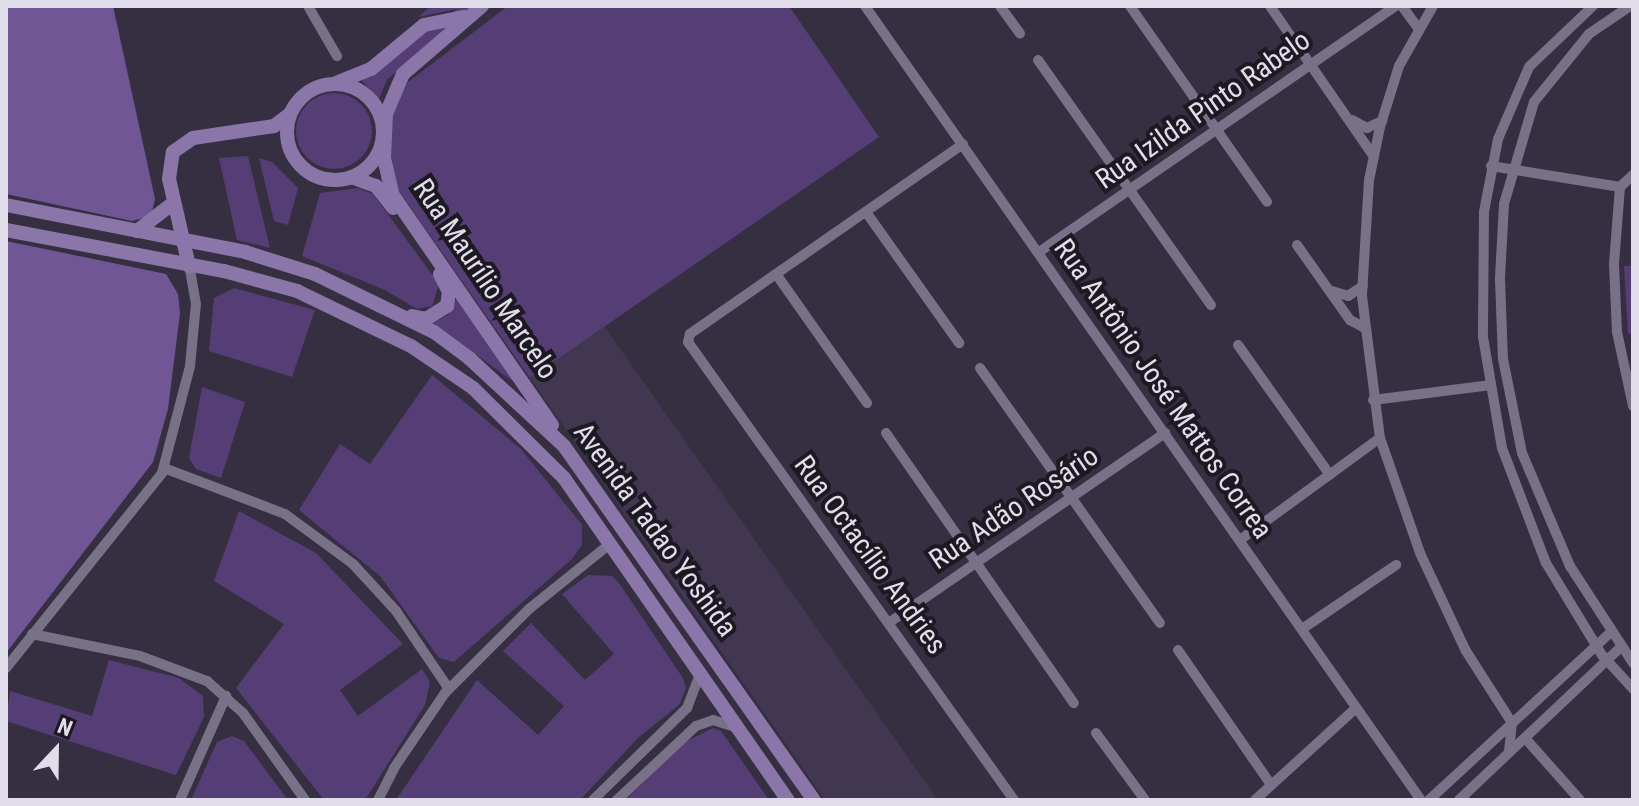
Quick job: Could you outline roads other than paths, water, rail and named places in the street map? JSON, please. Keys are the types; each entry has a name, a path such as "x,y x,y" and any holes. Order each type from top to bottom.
{"main road":[{"path":"351,177 373,161 403,74 464,16 482,6"},
{"path":"189,266 172,204 168,169 178,146 193,138 274,126 290,114 306,93 371,69 424,25 464,16"},
{"name":"Rua Maurílio Marcelo","path":"331,84 365,95 377,108 392,194 564,446"},
{"name":"Rua Maurílio Marcelo","path":"290,114 288,141 300,165 324,178 351,177 376,186 447,286 447,306 437,316 426,319 400,314"},
{"path":"136,231 172,204"},
{"name":"Avenida Tadao Yoshida","path":"6,205 181,239 315,274 400,314 469,358 564,446 814,800"},
{"name":"Avenida Tadao Yoshida","path":"6,230 297,291 411,346 473,388 527,436 611,543 788,800"}],"street":[{"path":"308,6 337,56"},
{"name":"Rua Antônio José Mattos Correa","path":"865,6 1421,800"},
{"path":"1000,6 1020,34"},
{"path":"1130,6 1267,202"},
{"path":"1270,6 1348,115 1374,157"},
{"name":"Rua Izilda Pinto Rabelo","path":"1039,252 1395,6"},
{"path":"1402,6 1417,27"},
{"path":"1433,6 1417,27 1382,121 1374,157 1363,286 1365,328 1380,438 1426,567 1466,651 1512,723 1509,753"},
{"path":"1593,6 1529,67 1509,106 1491,166 1484,212 1483,337 1502,448 1546,563 1607,661 1631,681"},
{"path":"1630,6 1589,34 1550,78 1534,102 1512,167 1504,215 1500,279 1503,359 1522,453 1570,566 1610,633 1633,663"},
{"path":"1038,60 1211,305"},
{"path":"1348,115 1367,128 1382,121"},
{"path":"867,403 776,274 963,144"},
{"path":"1491,166 1620,187"},
{"path":"1633,175 1620,187 1614,264 1617,332 1633,406"},
{"path":"1487,192 1507,194"},
{"path":"866,212 959,343"},
{"path":"1484,212 1504,215"},
{"path":"1297,245 1350,320 1365,328"},
{"path":"6,668 148,496 164,468 190,366 196,304 189,266"},
{"name":"Rua Octacílio Andries","path":"776,274 688,338 1014,800"},
{"path":"1327,288 1348,296 1363,286"},
{"path":"1238,345 1330,475"},
{"path":"980,368 1160,623"},
{"path":"1373,400 1491,385"},
{"path":"886,433 1074,703"},
{"name":"Rua Adão Rosário","path":"890,622 1165,433"},
{"path":"1240,540 1380,438"},
{"path":"164,468 285,514 353,564 396,611 449,689"},
{"path":"378,800 394,768 449,689 529,609 611,543"},
{"path":"1302,629 1396,565"},
{"path":"1582,621 1597,611"},
{"path":"1429,800 1610,633"},
{"path":"32,634 180,667 226,696 265,740 305,800"},
{"path":"1459,800 1621,647"},
{"path":"1178,650 1271,785"},
{"path":"1538,726 1548,708 1589,669 1581,659"},
{"path":"593,800 687,708 700,674"},
{"path":"180,800 226,696"},
{"path":"1255,800 1356,708"},
{"path":"617,800 696,726 713,720 737,727"},
{"path":"1096,733 1145,800"},
{"path":"1525,738 1580,800"}]}
